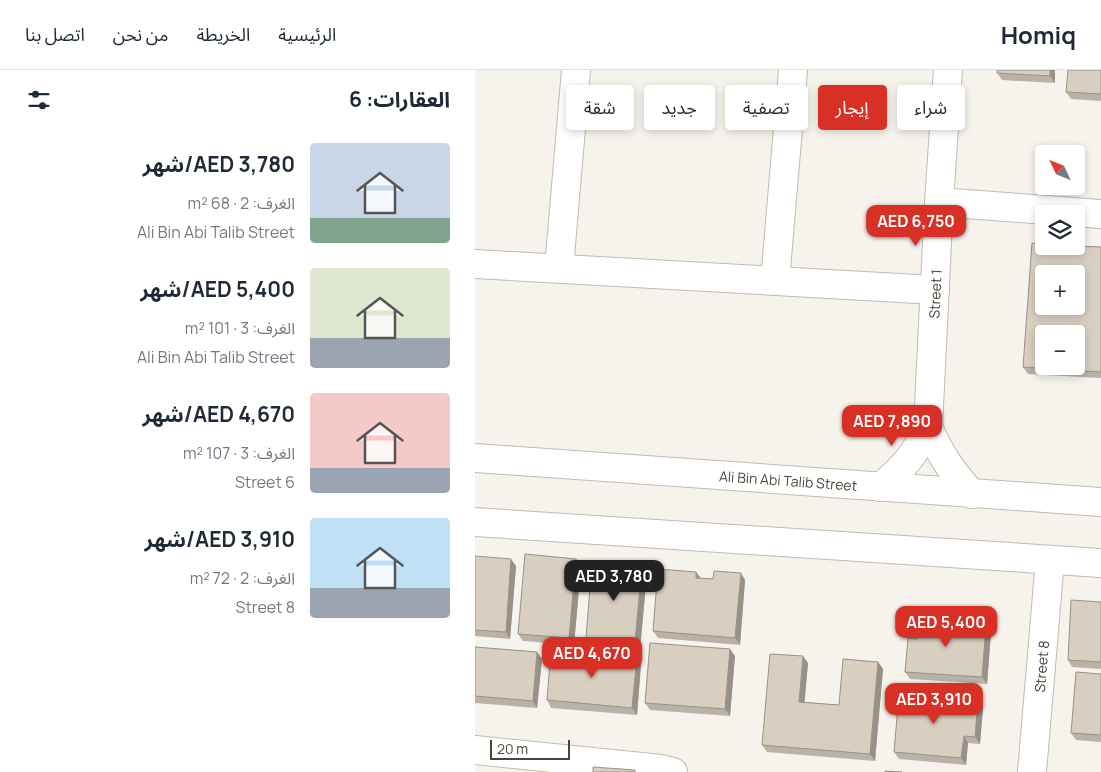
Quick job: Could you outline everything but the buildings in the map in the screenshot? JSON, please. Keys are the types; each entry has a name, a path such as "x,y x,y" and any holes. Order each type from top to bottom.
{"street":[{"path":"559,268 575,70"},
{"path":"775,281 793,70"},
{"name":"Street 1","path":"880,487 909,460 928,427 939,202 948,70"},
{"path":"939,202 1101,214"},
{"path":"475,264 935,290"},
{"name":"Street 1","path":"928,427 946,463 972,494"},
{"name":"Ali Bin Abi Talib Street","path":"475,458 1101,502"},
{"path":"475,522 1101,564"},
{"name":"Street 8","path":"1032,772 1050,560"},
{"path":"475,750 661,769 673,772"}]}
